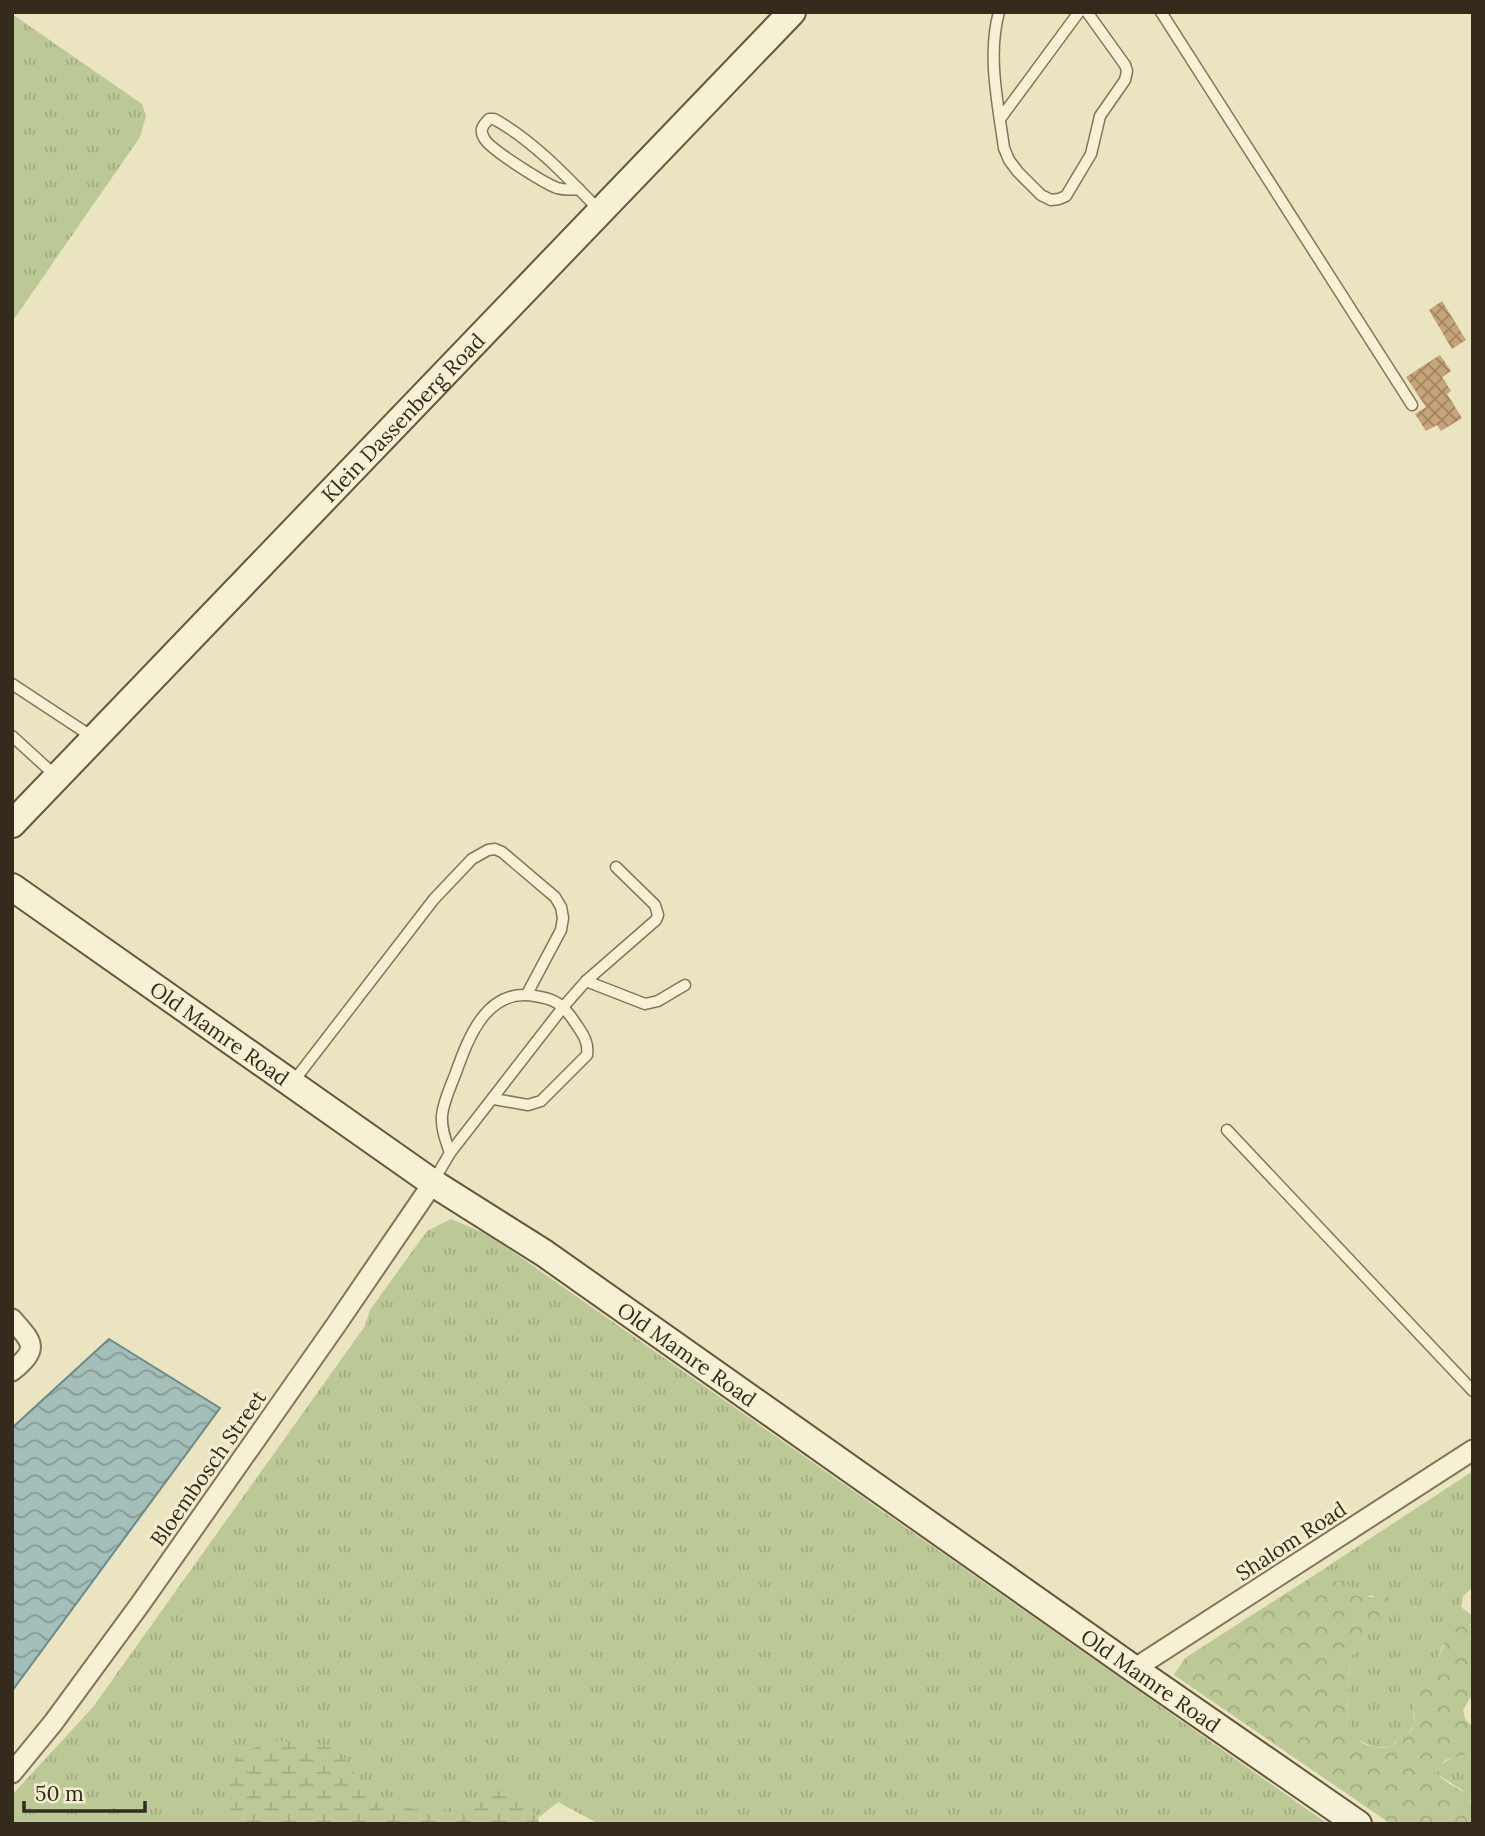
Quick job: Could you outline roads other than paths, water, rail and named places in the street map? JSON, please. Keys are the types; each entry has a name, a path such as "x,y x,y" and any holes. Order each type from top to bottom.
{"main road":[{"name":"Klein Dassenberg Road","path":"12,824 792,12"},
{"name":"Old Mamre Road","path":"12,887 432,1183 555,1261 1358,1824"}],"street":[{"name":"Bloembosch Street","path":"14,1767 53,1723 141,1602 336,1325 432,1183"},
{"path":"12,1319 29,1339 31,1346 27,1359 12,1370"},
{"name":"Shalom Road","path":"1134,1669 1473,1450"}],"lane":[{"path":"999,12 994,62 1004,148 1018,172 1045,198 1051,200 1066,196 1091,154 1100,116 1127,75 1125,65 1087,12"},
{"path":"1000,119 1079,12"},
{"path":"1161,12 1412,405"},
{"path":"579,189 566,190 547,183 490,146 482,135 482,127 489,119 500,123 529,143 579,189 600,211"},
{"path":"12,684 95,738"},
{"path":"12,736 57,777"},
{"path":"292,1084 434,899 472,859 488,850 502,852 555,897 561,907 561,930 527,994"},
{"path":"432,1183 450,1153 564,1006 586,981 656,920 658,915 655,905 616,867"},
{"path":"586,981 645,1004 658,1001 685,985"},
{"path":"450,1153 443,1129 442,1112 468,1040 481,1019 497,1004 527,994 564,1006 586,1040 587,1055 541,1101 528,1105 494,1099"},
{"path":"1227,1130 1473,1391"}],"water":[{"path":"109,1339 220,1408 12,1691 12,1428"}]}
